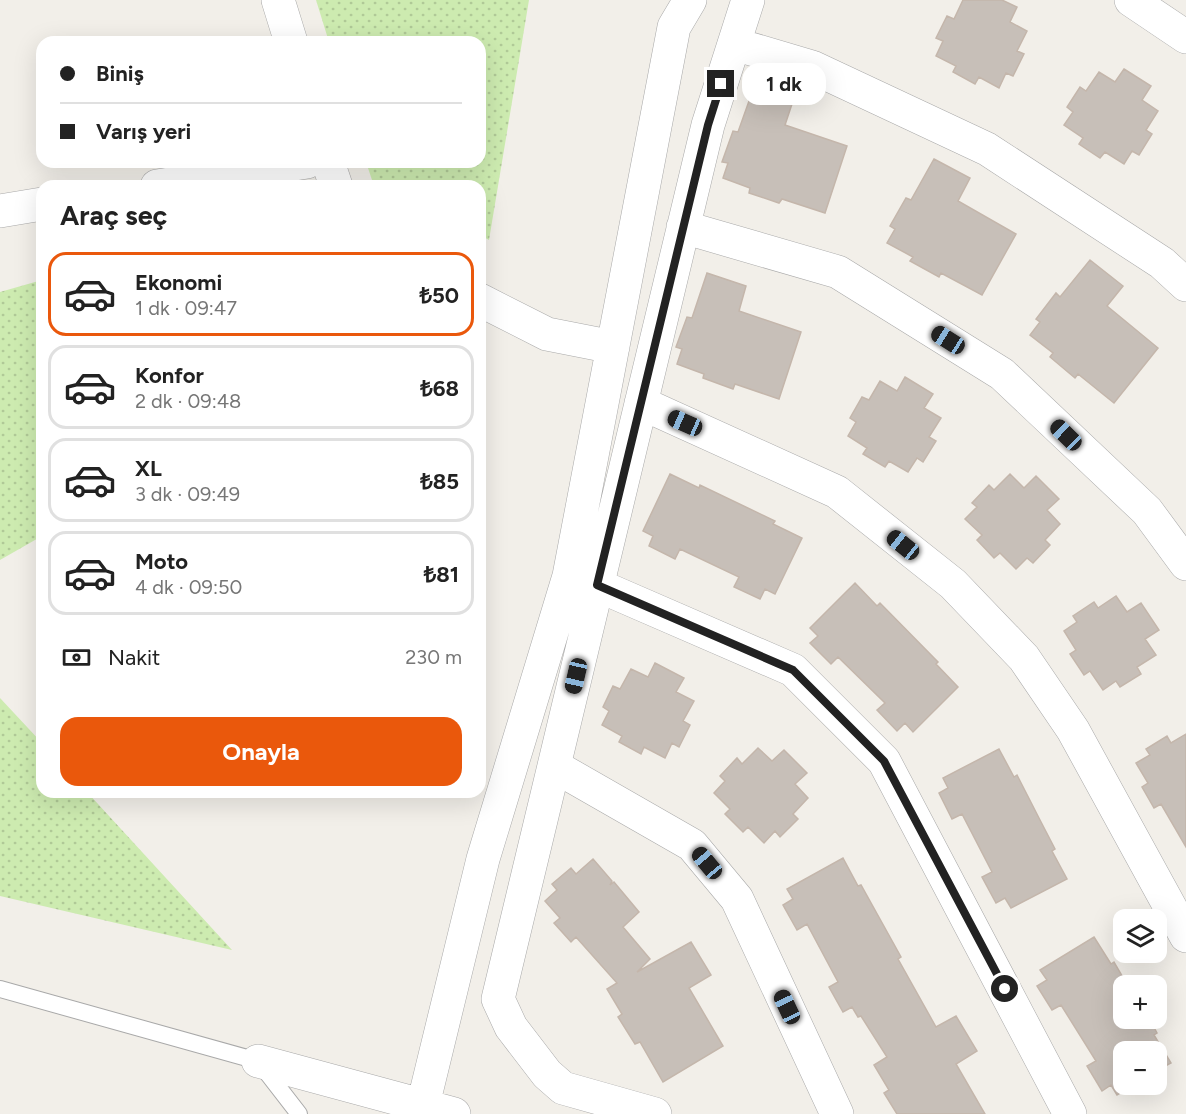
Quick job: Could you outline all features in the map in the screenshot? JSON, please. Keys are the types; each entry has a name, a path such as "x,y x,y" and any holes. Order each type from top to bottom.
{"street":[{"path":"278,0 289,36"},
{"path":"421,1110 483,859 569,576 674,27 690,0"},
{"path":"655,1114 563,1088 547,1074 512,1027 498,999 708,125 748,0"},
{"path":"1131,0 1186,37"},
{"path":"734,44 812,67 987,149 1162,263 1186,285"},
{"path":"194,180 270,168"},
{"path":"0,211 36,205"},
{"path":"684,227 838,272 1002,374 1147,511 1186,564"},
{"path":"486,303 547,334 613,346"},
{"path":"641,403 837,492 953,585 1024,658 1072,730 1186,936"},
{"path":"597,585 793,670 884,761 1070,1114"},
{"path":"554,766 692,845 737,900 837,1114"},
{"path":"258,1061 421,1110 454,1114"}],"lane":[{"path":"0,989 258,1061 299,1114"}],"green space":[{"path":"316,0 529,0 489,240 486,238 486,180 372,180 368,168 486,168 486,36 327,36"},
{"path":"36,282 36,539 0,560 0,292"},
{"path":"0,698 36,737 36,798 93,798 232,950 0,896"}],"building":[{"path":"963,0 1002,0 1017,7 1010,22 1027,31 1017,51 1024,54 1013,76 1006,73 999,88 979,77 975,84 953,72 956,66 936,56 943,41 936,38 947,16 954,19"},
{"path":"1124,69 1151,86 1142,100 1158,111 1146,130 1152,134 1139,155 1132,151 1124,164 1105,152 1100,158 1079,144 1083,138 1064,125 1073,112 1067,107 1080,87 1086,91 1099,72 1115,82"},
{"path":"754,87 793,101 785,125 847,146 825,213 782,199 779,203 749,193 750,188 723,178 728,163 722,162 733,131 738,132"},
{"path":"934,159 970,178 958,201 1016,234 982,295 941,273 939,277 910,261 913,257 887,243 895,229 890,226 906,198 911,200"},
{"path":"1090,260 1123,286 1107,306 1158,348 1114,403 1078,374 1075,378 1050,357 1053,353 1030,335 1040,322 1036,319 1056,293 1060,297"},
{"path":"707,273 746,286 739,311 801,332 779,399 735,384 733,389 703,378 704,374 677,364 682,349 676,347 687,317 692,318"},
{"path":"905,377 933,394 924,408 941,418 929,437 936,441 923,462 917,458 908,472 889,461 885,467 863,454 867,448 848,436 856,422 850,418 862,397 869,400 880,381 897,391"},
{"path":"670,474 699,488 700,485 775,521 773,524 802,538 775,594 765,589 760,599 734,587 739,577 680,549 675,559 649,546 653,536 643,531"},
{"path":"1010,474 1024,488 1036,476 1059,499 1047,510 1060,524 1045,540 1050,545 1033,563 1027,558 1016,569 1000,553 994,558 977,540 982,535 965,519 977,507 972,503 989,485 994,490"},
{"path":"855,583 877,606 880,603 938,662 936,664 958,687 913,732 905,723 897,731 877,710 885,703 838,657 831,664 810,643 818,636 810,628"},
{"path":"1116,596 1127,612 1141,603 1159,630 1145,639 1156,655 1137,667 1141,674 1120,687 1116,681 1103,690 1090,671 1084,675 1070,654 1076,650 1064,631 1077,622 1073,616 1094,602 1098,608"},
{"path":"655,663 684,678 676,692 694,701 683,721 690,725 679,747 672,743 665,758 644,747 641,754 619,742 622,736 602,725 609,711 603,707 613,686 620,689 631,669 648,677"},
{"path":"1186,734 1186,847 1161,804 1154,808 1142,787 1148,783 1136,763 1150,755 1146,749 1167,736 1171,743"},
{"path":"758,748 772,761 784,750 807,773 795,784 808,798 793,814 798,819 780,837 775,831 764,843 748,827 743,832 725,814 730,809 714,793 725,781 720,776 737,758 742,764"},
{"path":"999,749 1014,777 1017,775 1055,849 1052,851 1067,879 1011,908 1005,898 996,903 982,877 992,872 962,814 952,819 939,793 948,788 943,778"},
{"path":"843,858 858,886 861,885 901,957 898,959 936,1027 956,1016 977,1051 956,1064 985,1114 897,1114 884,1093 889,1090 874,1065 887,1057 861,1016 858,1017 852,1007 843,1012 829,987 838,982 807,924 797,930 783,905 793,899 787,889"},
{"path":"593,859 612,881 610,885 614,882 639,912 623,927 650,959 637,972 691,942 711,975 689,988 723,1046 663,1082 640,1042 635,1044 618,1017 622,1014 607,989 617,983 576,937 571,942 554,923 560,918 545,901 557,890 552,884 571,868 576,874"},
{"path":"1094,937 1111,964 1115,963 1122,975 1113,975 1113,1029 1155,1029 1157,1033 1154,1035 1158,1041 1113,1041 1113,1088 1111,1085 1102,1091 1087,1066 1096,1061 1061,1005 1052,1010 1037,986 1047,980 1040,970"}],"route":[{"path":"721,84 708,125 597,585 793,670 884,761 1005,989"}]}
